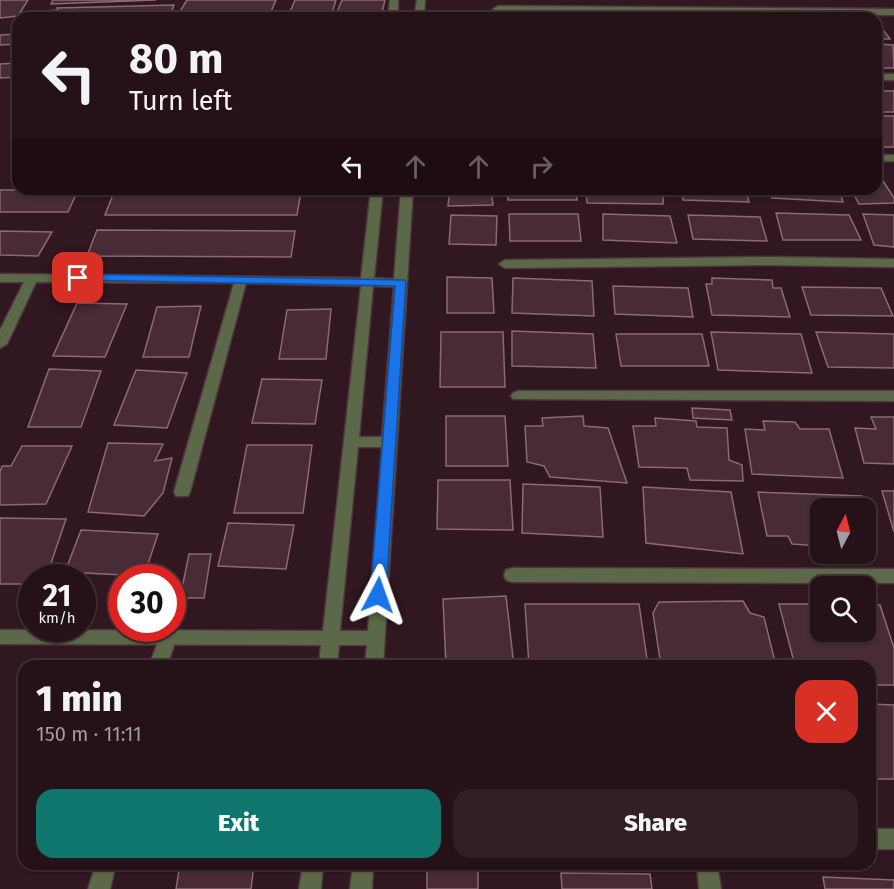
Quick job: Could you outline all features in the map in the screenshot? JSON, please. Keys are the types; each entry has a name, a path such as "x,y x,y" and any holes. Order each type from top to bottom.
{"street":[{"path":"881,0 892,15"},
{"path":"498,9 695,12"},
{"path":"328,660 376,195"},
{"path":"374,660 407,195"},
{"path":"505,264 770,261 894,263"},
{"path":"0,278 241,279 401,283"},
{"path":"0,344 32,278"},
{"path":"182,492 241,279"},
{"path":"519,396 894,396"},
{"path":"350,442 388,442"},
{"path":"512,575 894,576"},
{"path":"0,637 108,638"},
{"path":"186,639 375,638"},
{"path":"160,660 166,642"},
{"path":"876,839 894,839"},
{"path":"99,889 104,870"},
{"path":"310,889 312,870"},
{"path":"361,889 363,870"},
{"path":"708,870 710,889"}],"building":[{"path":"0,0 28,0 20,12 12,12 12,17 0,18"},
{"path":"53,0 156,0 51,4"},
{"path":"187,0 276,0 271,12 180,12"},
{"path":"295,0 336,0 332,12 290,12"},
{"path":"342,0 385,0 382,12 337,12"},
{"path":"174,5 171,12 46,12 58,10 57,8"},
{"path":"882,28 890,39 882,39"},
{"path":"12,34 12,44 0,45 0,35"},
{"path":"882,44 893,45 894,68 882,68"},
{"path":"12,63 12,77 0,78 0,64"},
{"path":"882,91 894,91 894,112 882,112"},
{"path":"882,116 894,116 894,147 882,147"},
{"path":"882,179 894,198 894,203 859,204 854,195 882,195"},
{"path":"0,190 12,190 12,195 76,195 68,212 0,212"},
{"path":"113,195 300,195 297,215 105,215"},
{"path":"449,195 492,195 493,205 448,206"},
{"path":"508,195 577,195 577,200 508,200"},
{"path":"586,195 664,195 663,204 587,203"},
{"path":"682,195 747,195 749,202 683,200"},
{"path":"771,195 841,195 843,202 772,198"},
{"path":"776,213 849,215 861,240 783,240"},
{"path":"509,214 578,214 581,241 510,241"},
{"path":"603,214 670,216 677,243 603,240"},
{"path":"863,214 894,215 894,247 874,245"},
{"path":"451,215 497,216 496,245 449,244"},
{"path":"688,215 760,217 767,241 693,239"},
{"path":"97,230 295,231 291,257 87,256"},
{"path":"0,231 52,232 38,256 0,255"},
{"path":"447,277 492,278 494,313 447,313"},
{"path":"513,278 592,281 594,316 512,313"},
{"path":"712,278 772,280 773,288 781,288 790,317 712,315 706,284 712,284"},
{"path":"613,286 688,288 693,317 615,314"},
{"path":"802,287 881,288 893,316 811,315"},
{"path":"77,303 127,304 105,357 53,356"},
{"path":"201,306 189,357 143,357 157,307"},
{"path":"331,309 326,359 279,359 287,310"},
{"path":"512,331 593,334 596,368 512,366"},
{"path":"441,332 503,332 505,387 440,387"},
{"path":"711,332 801,334 812,373 718,370"},
{"path":"816,332 894,334 894,368 828,367"},
{"path":"616,334 702,334 709,366 621,366"},
{"path":"49,369 101,371 81,427 28,427"},
{"path":"136,370 187,373 167,428 114,425"},
{"path":"262,379 322,380 315,424 252,423"},
{"path":"692,408 730,410 732,420 693,418"},
{"path":"446,416 505,416 508,466 446,466"},
{"path":"583,416 584,426 608,428 627,483 550,477 544,466 527,462 525,426 543,426 542,418"},
{"path":"871,417 894,417 894,464 864,463 855,428 876,429"},
{"path":"655,418 696,421 697,427 727,428 729,460 742,465 743,481 690,480 687,468 639,467 633,426 656,426"},
{"path":"763,421 795,422 800,429 829,429 843,478 752,474 745,429 765,430"},
{"path":"108,443 163,444 155,461 172,458 163,493 144,516 88,512"},
{"path":"247,445 312,445 303,513 234,513"},
{"path":"22,446 72,446 46,504 0,505 2,466 11,466"},
{"path":"438,480 510,480 513,530 437,529"},
{"path":"523,484 600,487 603,537 522,533"},
{"path":"643,487 731,492 743,554 646,543"},
{"path":"882,491 894,491 894,532"},
{"path":"758,492 862,496 862,498 810,498 810,545 792,544 788,536 767,536"},
{"path":"0,518 66,519 51,564 18,564 18,584 0,584"},
{"path":"228,523 294,525 286,569 218,566"},
{"path":"81,530 158,534 148,564 108,564 108,574 96,574 96,564 68,564"},
{"path":"189,554 211,554 204,598 186,598 186,569"},
{"path":"506,596 513,660 446,660 443,599"},
{"path":"743,601 750,613 764,617 775,660 660,660 653,613 659,602"},
{"path":"525,604 639,604 647,660 529,660"},
{"path":"779,604 810,604 810,642 876,642 876,605 880,605 894,648 894,685 876,685 876,660 793,660"},
{"path":"876,704 894,705 894,779 876,779"},
{"path":"179,870 253,870 251,889 176,889"},
{"path":"427,870 478,870 478,889 427,889"},
{"path":"561,873 650,874 652,889 562,889"},
{"path":"823,877 894,880 894,889 825,889"}],"route":[{"path":"78,278 401,283 378,595"}]}
